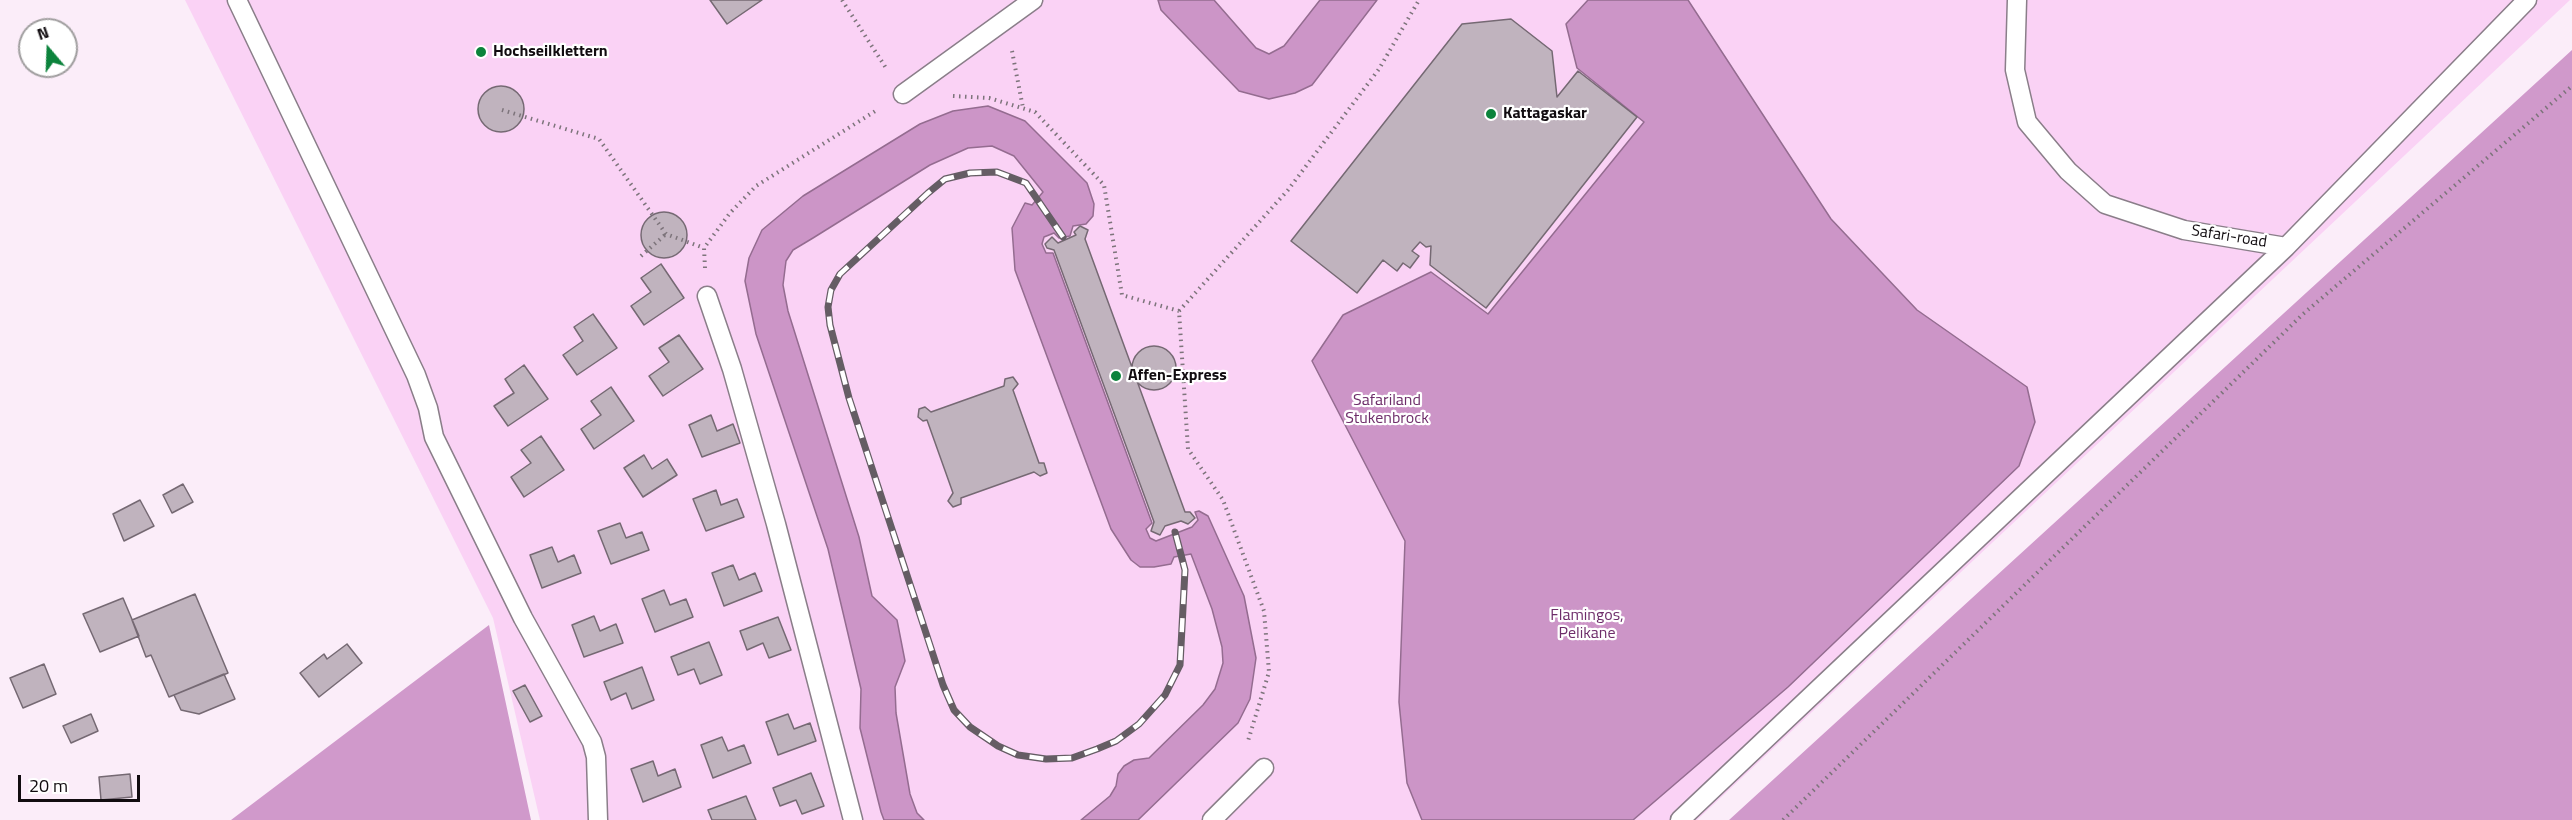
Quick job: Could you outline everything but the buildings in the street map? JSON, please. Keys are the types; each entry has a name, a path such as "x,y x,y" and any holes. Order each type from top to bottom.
{"lane":[{"path":"237,0 416,375 439,447 524,618 592,742 596,757 598,820"},
{"path":"903,94 1033,0"},
{"name":"Safari-road","path":"2017,0 2015,70 2027,122 2068,171 2105,204 2184,230 2286,247 2527,0"},
{"path":"1680,820 2286,247"},
{"path":"707,296 732,369 776,524 853,820"},
{"path":"1212,820 1264,768"}],"path":[{"path":"842,0 903,94"},
{"path":"1264,768 1244,753 1269,672 1264,611 1223,500 1188,449 1179,311 1288,190 1379,69 1419,0"},
{"path":"1009,18 1023,108"},
{"path":"1783,820 2303,314 2572,87"},
{"path":"707,296 704,248 730,213 756,186 903,94 988,98 1035,112 1104,185 1122,295 1179,311"},
{"path":"502,110 599,139 666,234 704,248"},
{"path":"641,256 666,234"}],"green space":[{"name":"Safariland Stukenbrock","path":"185,0 2570,0 1697,820 540,820 493,618"}],"shaded area":[{"path":"1158,0 1214,0 1256,48 1269,54 1284,46 1320,0 1377,0 1312,85 1295,93 1269,99 1239,91 1161,10"},
{"path":"1588,0 1688,0 1831,219 1917,310 2027,387 2035,422 2019,466 1788,687 1633,820 1422,820 1407,783 1399,702 1405,541 1312,361 1343,315 1431,272 1488,314 1644,122 1577,68 1566,24"},
{"path":"2572,50 2572,820 1729,820"},
{"path":"988,106 1025,121 1087,183 1094,204 1093,216 1086,224 1073,226 1070,236 1059,238 1054,233 1044,237 1042,244 1046,253 1053,253 1152,523 1146,529 1150,538 1156,541 1192,527 1198,520 1195,512 1199,511 1208,516 1244,596 1256,658 1250,699 1238,723 1138,820 1081,820 1110,796 1116,786 1118,774 1124,766 1134,760 1149,758 1203,705 1215,689 1223,663 1222,647 1212,609 1191,554 1174,557 1171,564 1140,567 1131,560 1111,529 1015,270 1012,228 1025,203 1032,205 1043,192 1014,156 992,146 968,148 930,165 793,250 786,261 783,285 788,311 859,537 872,596 897,620 905,661 895,687 896,713 910,794 917,813 924,820 884,820 881,812 860,728 861,689 828,549 756,334 745,281 749,258 762,230 803,196 920,124 953,111"},
{"path":"489,625 531,820 231,820"}],"railway":[{"path":"1063,237 1026,183 997,172 970,173 945,179 928,193 840,274 831,290 828,307 830,325 849,398 943,685 954,710 970,727 998,746 1018,755 1046,759 1072,758 1097,749 1116,741 1139,724 1165,695 1180,665 1185,570 1175,532"}],"place":[{"name":"Hochseilklettern","path":"481,52"},
{"name":"Kattagaskar","path":"1491,114"},
{"name":"Affen-Express","path":"1116,376"}],"park label":[{"name":"Flamingos, Pelikane","path":"1587,625"}]}
